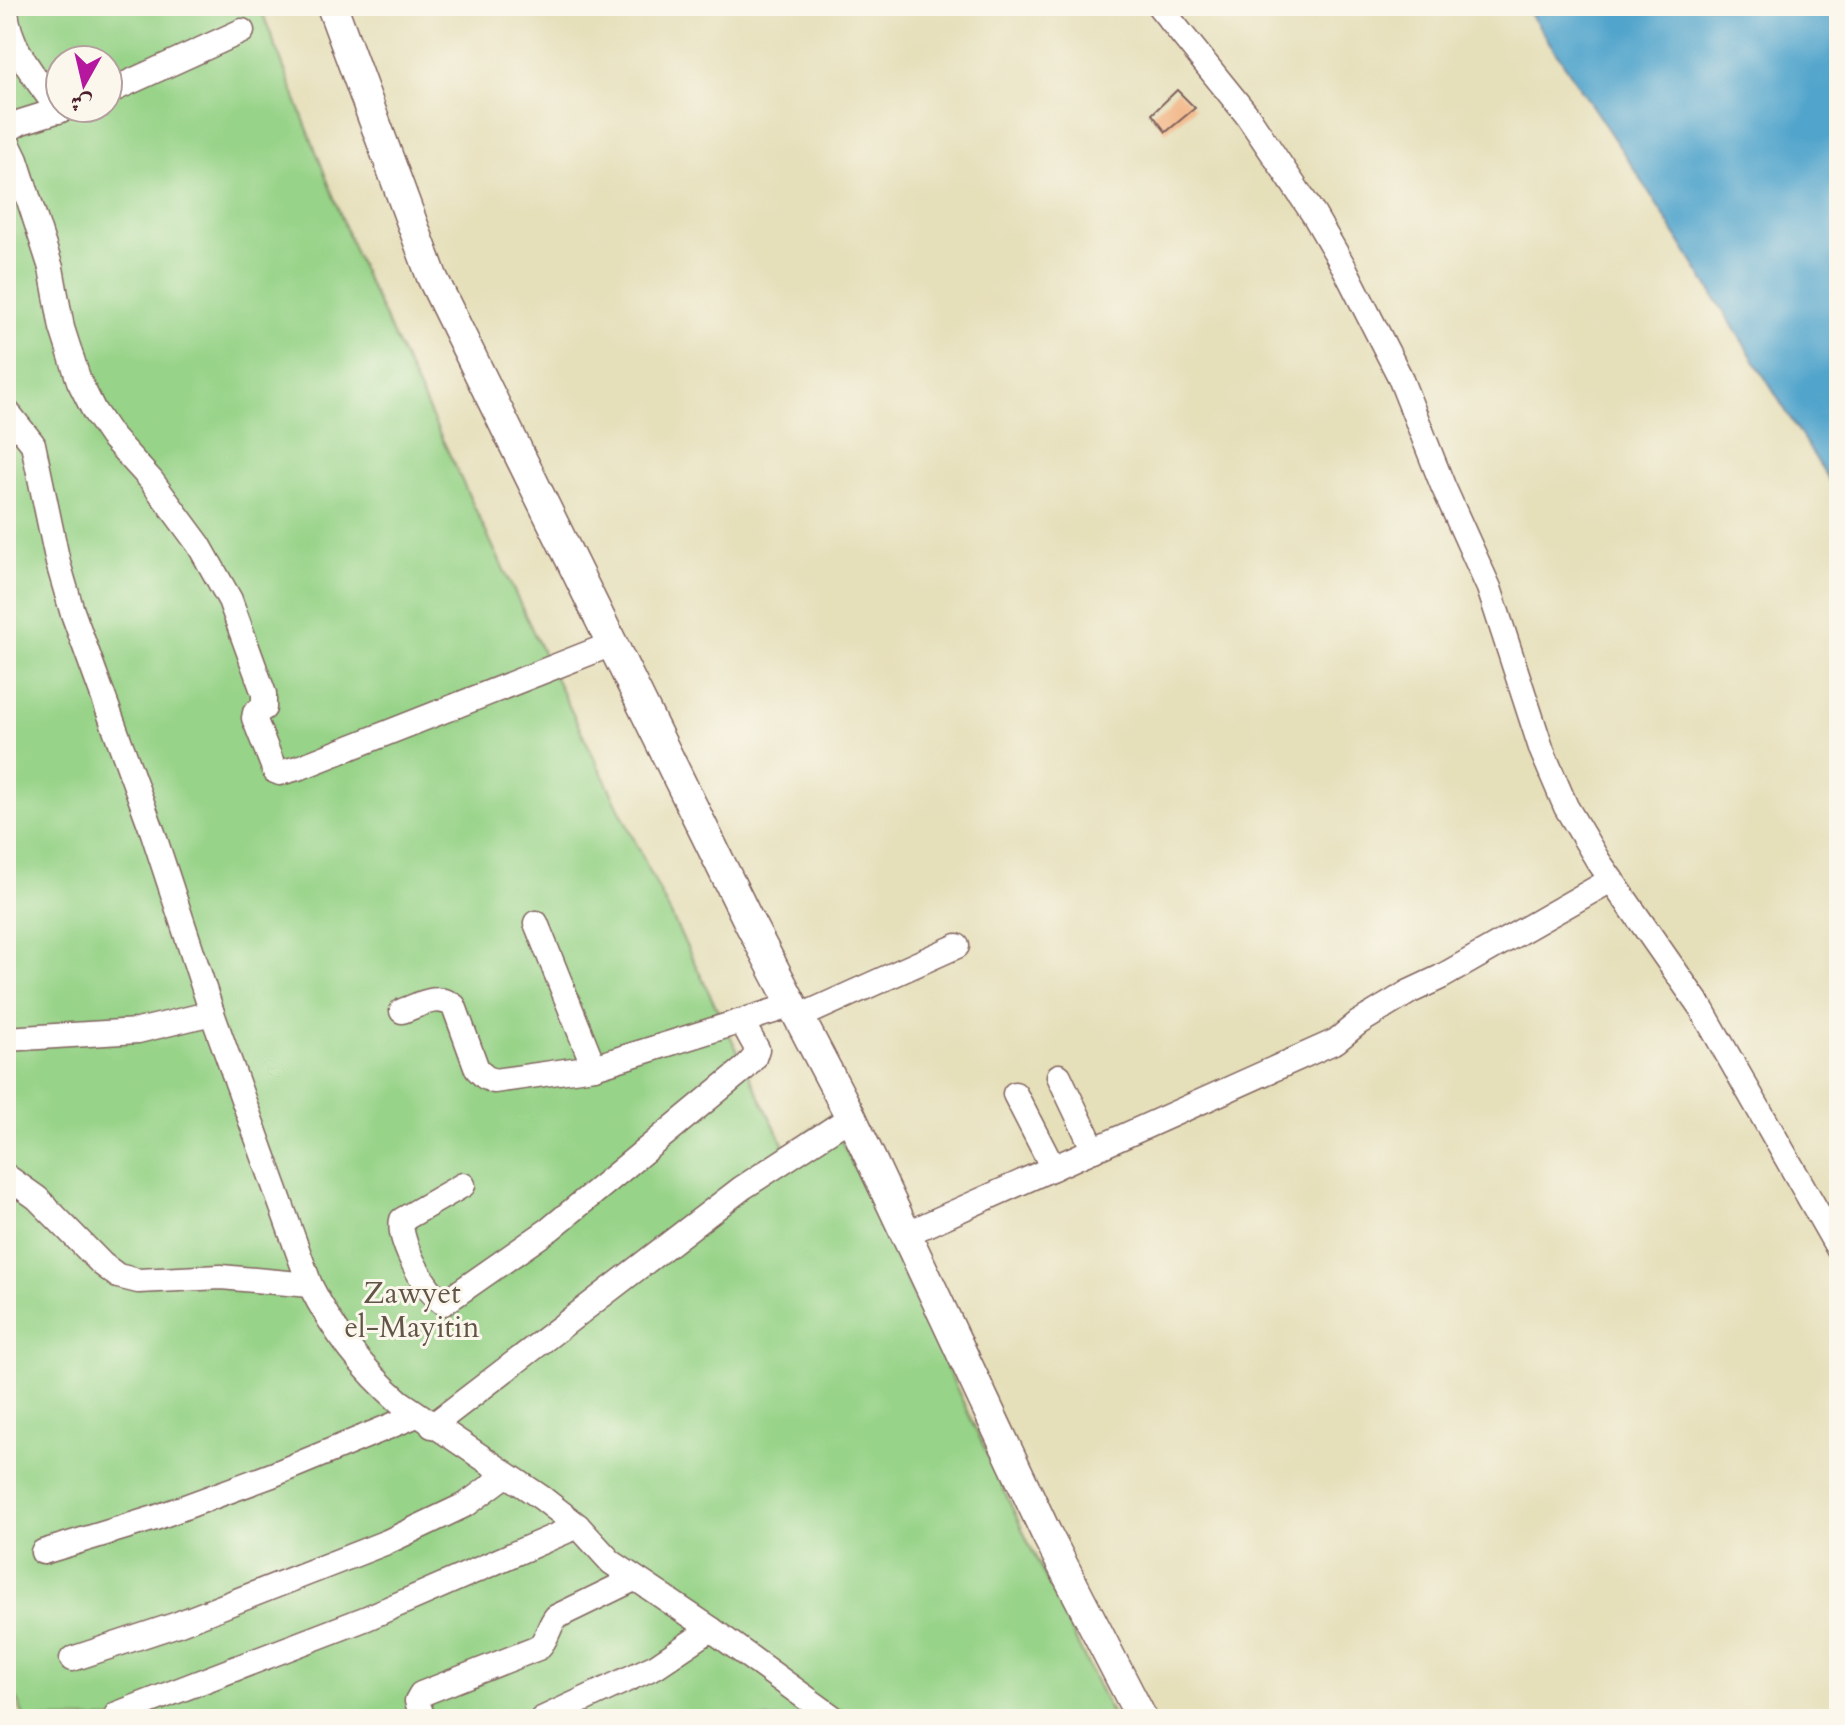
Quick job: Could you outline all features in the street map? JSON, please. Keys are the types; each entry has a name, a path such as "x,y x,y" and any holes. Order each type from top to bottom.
{"main road":[{"path":"332,6 432,277 612,644 851,1117 1046,1533 1142,1719"}],"street":[{"path":"1159,6 1210,67 1281,164 1314,215 1373,320 1489,588 1553,780 1580,834 1701,1008 1839,1250"},
{"path":"6,10 16,49 44,86"},
{"path":"124,85 242,31"},
{"path":"6,131 44,115"},
{"path":"6,139 16,160 51,268 62,328 79,381 111,436 151,480 199,545 230,600 264,694 264,708 255,713 254,718 275,771 280,773 301,767 612,644"},
{"path":"6,410 33,444 58,563 72,611 169,878 212,1013 310,1285 322,1310 379,1384 424,1420 578,1526 611,1562 711,1629 824,1716"},
{"path":"906,1234 1336,1041 1363,1019 1409,992 1611,880"},
{"path":"536,923 594,1067"},
{"path":"402,1011 438,999 454,1006 477,1069 494,1081 594,1067 742,1022 796,1011 957,946"},
{"path":"6,1039 138,1031 212,1013"},
{"path":"463,1185 402,1220 400,1225 408,1252 430,1291 444,1303 550,1229 745,1068 757,1049 742,1022"},
{"path":"1059,1076 1094,1150"},
{"path":"1015,1094 1053,1168"},
{"path":"43,1552 155,1518 424,1420 742,1188 851,1117"},
{"path":"6,1176 37,1198 102,1264 118,1276 138,1281 221,1277 310,1285"},
{"path":"72,1659 175,1625 387,1542 467,1504 506,1475"},
{"path":"117,1714 367,1618 578,1526"},
{"path":"423,1719 417,1701 421,1694 538,1648 547,1640 551,1623 556,1617 634,1579"},
{"path":"542,1719 656,1666 711,1629"}],"green space":[{"name":"Zawyet el-Mayitin","path":"6,6 260,6 360,265 546,659 785,1148 830,1116 1114,1719 25,1719 10,1684 6,1684"}],"water":[{"path":"1525,6 1839,6 1839,496 1639,176"}],"building":[{"path":"1177,90 1195,108 1166,132 1152,114"}]}
